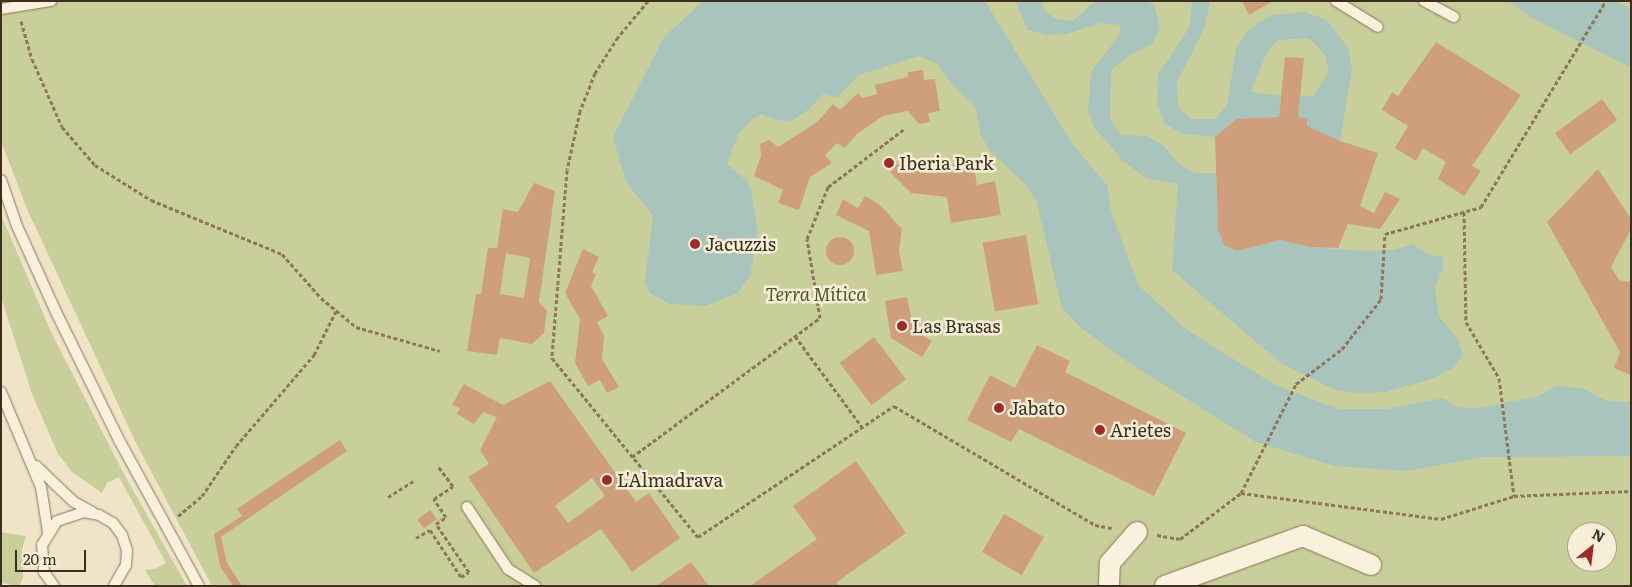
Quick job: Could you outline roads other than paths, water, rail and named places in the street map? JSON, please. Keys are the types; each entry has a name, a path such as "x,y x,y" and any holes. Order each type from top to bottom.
{"street":[{"path":"1109,586 1110,563 1137,532"},
{"path":"1165,586 1303,536 1371,565"}],"lane":[{"path":"1,9 51,1"},
{"path":"1336,1 1378,27"},
{"path":"1424,1 1454,17"},
{"path":"1,180 17,226 56,312 199,586"},
{"path":"1,392 41,487 48,532 41,559 44,572 54,586"},
{"path":"32,462 74,502 113,523 122,535 127,550 125,586"},
{"path":"467,507 508,569 535,586"},
{"path":"48,532 57,521 69,515 84,512 100,515"},
{"path":"114,586 126,565"}],"water":[{"path":"703,1 985,1 1073,145 1107,185 1111,211 1138,285 1187,330 1277,386 1339,409 1386,409 1444,398 1454,406 1473,409 1539,396 1556,386 1582,388 1607,401 1631,402 1631,456 1483,457 1407,471 1334,466 1256,442 1129,363 1080,327 1062,308 1036,200 1023,182 991,152 981,136 975,106 950,82 938,64 918,56 859,75 836,98 823,94 808,110 791,121 776,120 761,114 750,121 738,135 727,164 748,182 751,190 758,233 750,276 738,293 706,306 670,304 650,293 645,281 653,216 626,182 613,137 664,37"},
{"path":"1016,1 1041,1 1045,11 1056,19 1072,21 1096,1 1148,1 1155,7 1160,30 1152,44 1133,53 1111,70 1110,119 1121,135 1147,136 1164,146 1179,164 1194,173 1216,173 1218,229 1224,245 1237,251 1280,240 1310,247 1366,251 1393,250 1413,244 1427,254 1443,257 1443,268 1435,289 1439,316 1458,340 1463,355 1454,367 1434,378 1386,392 1360,393 1335,390 1282,364 1172,270 1178,184 1146,178 1123,161 1094,127 1088,109 1091,72 1119,36 1121,25 1101,23 1067,34 1047,35 1027,30"},
{"path":"1192,1 1209,1 1210,4 1204,29 1177,82 1178,107 1192,119 1215,119 1227,105 1236,49 1247,31 1271,15 1305,12 1327,20 1348,48 1352,68 1340,141 1307,126 1306,119 1298,117 1300,96 1313,96 1329,72 1325,55 1309,38 1278,40 1267,52 1251,92 1281,96 1279,117 1236,119 1215,137 1182,134 1164,123 1157,103 1158,75 1190,26"},
{"path":"1508,1 1617,1 1631,9 1631,68 1534,19"}],"place":[{"name":"Iberia Park","path":"889,163"},
{"name":"Jacuzzis","path":"695,244"},
{"name":"Las Brasas","path":"902,326"},
{"name":"Jabato","path":"999,408"},
{"name":"Arietes","path":"1100,430"},
{"name":"L'Almadrava","path":"607,480"}],"park label":[{"name":"Terra Mítica","path":"816,294"}]}
